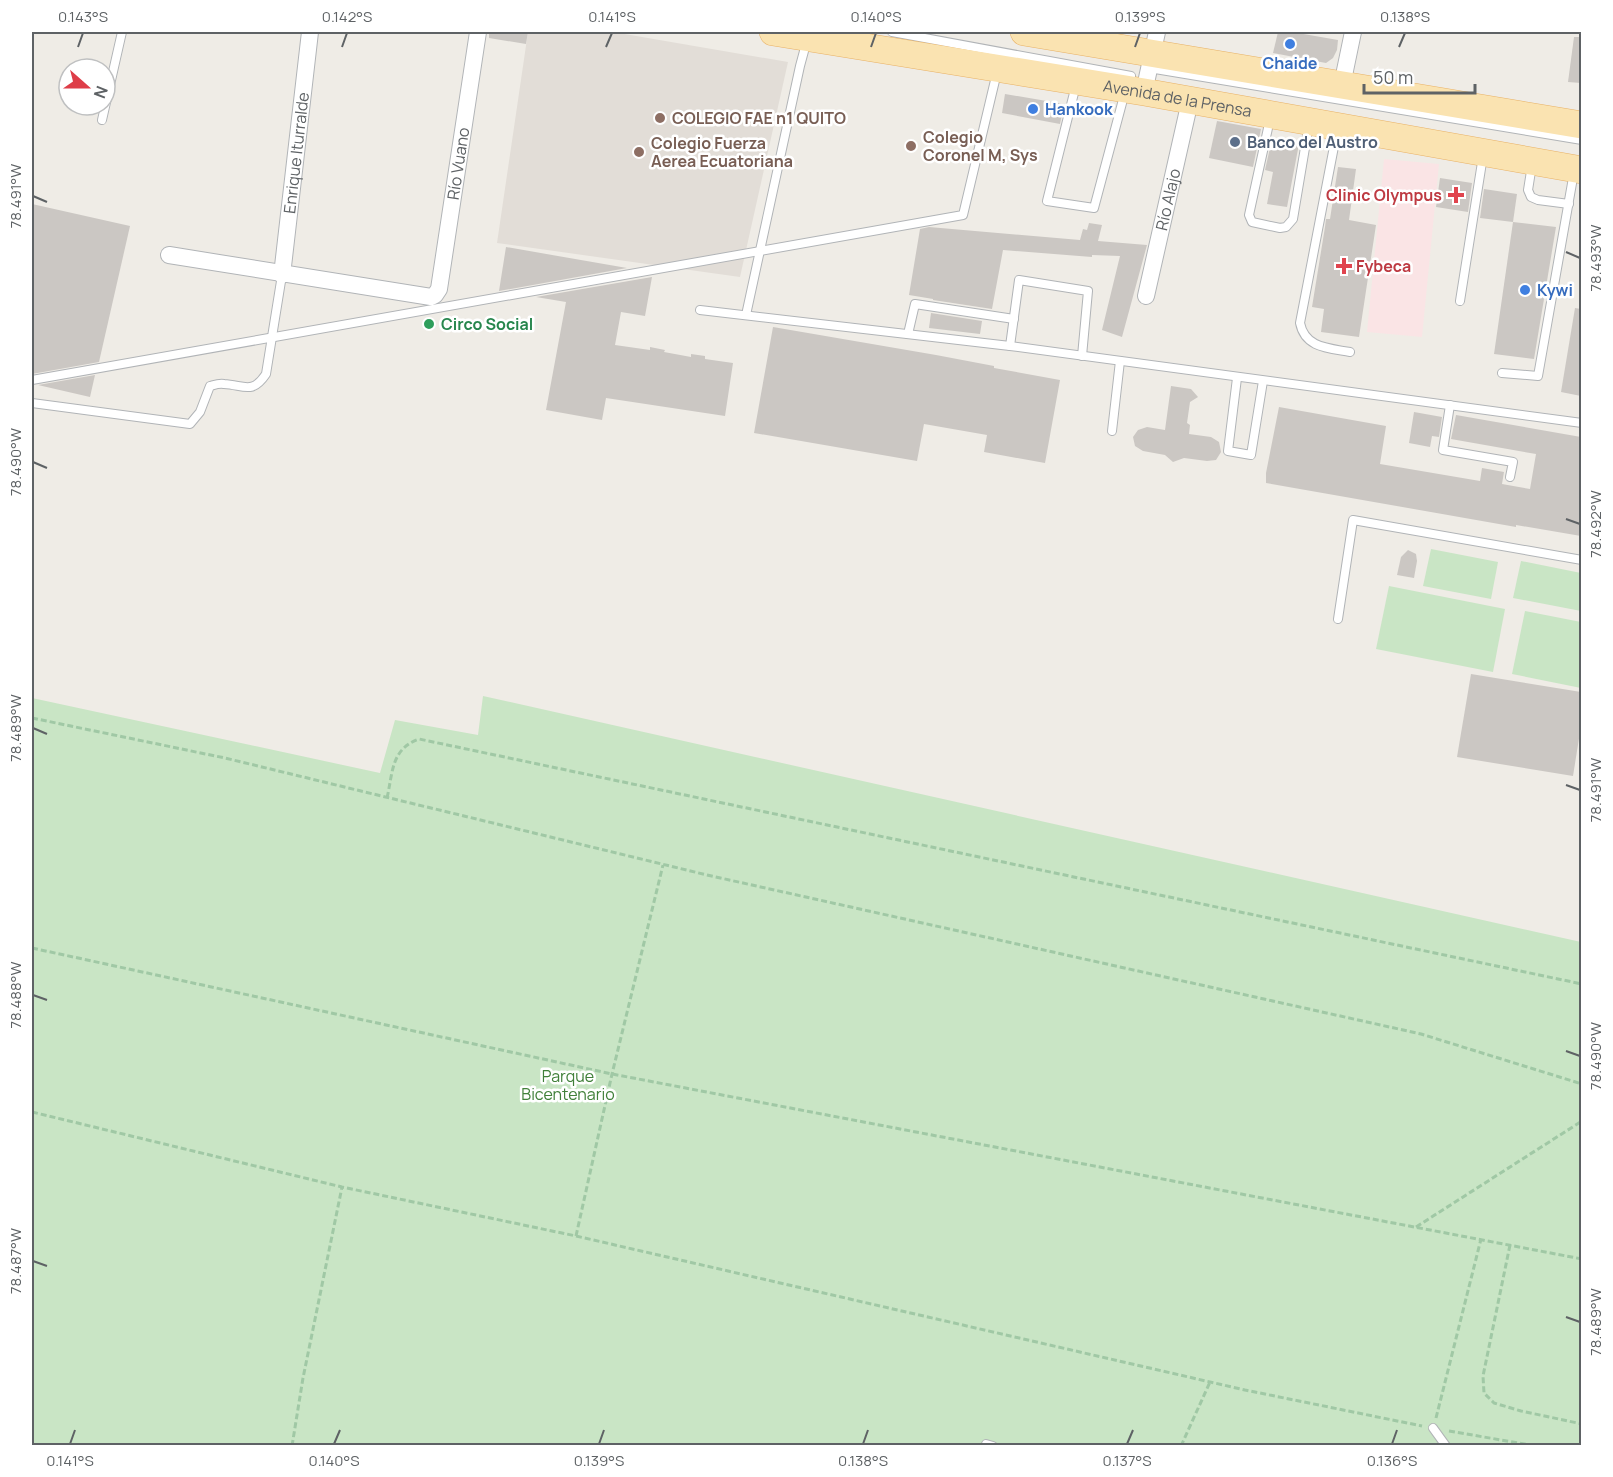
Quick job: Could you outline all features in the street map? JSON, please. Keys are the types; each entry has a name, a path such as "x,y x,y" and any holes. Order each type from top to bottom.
{"main road":[{"name":"Avenida de la Prensa","path":"773,32 1077,81 1145,69 1190,102 1578,169"},
{"name":"Avenida de la Prensa","path":"1024,32 1145,69 1342,85 1581,125"}],"street":[{"name":"Enrique Iturralde","path":"282,274 310,32"},
{"name":"Río Vuano","path":"282,274 431,297 435,295 439,289 478,32"},
{"path":"1342,85 1353,32"},
{"name":"Río Alajo","path":"1146,296 1190,102"},
{"path":"169,255 282,274"}],"lane":[{"path":"102,120 122,32"},
{"path":"892,32 1145,69 1581,140"},
{"path":"746,315 800,66 809,37"},
{"path":"32,380 963,215 998,69"},
{"path":"1077,81 1047,201 1094,208 1145,69"},
{"path":"1271,116 1249,215 1252,222 1257,224 1281,228 1286,228 1290,224 1310,123"},
{"path":"1337,128 1300,323 1302,332 1313,343 1350,352"},
{"path":"1460,301 1484,153"},
{"path":"1532,161 1528,190 1531,197 1569,204"},
{"path":"1502,373 1538,376 1569,204 1578,169"},
{"path":"32,404 190,424 200,412 210,386 223,383 245,389 260,384 266,374 282,274"},
{"path":"1010,346 1019,280 1088,291 1082,356"},
{"path":"908,334 915,304 1014,319"},
{"path":"700,310 1010,346 1581,423"},
{"path":"1112,431 1120,361"},
{"path":"1238,378 1228,451 1251,455 1263,381"},
{"path":"1450,405 1443,450 1513,462 1510,477"},
{"path":"1338,619 1353,520 1581,560"},
{"path":"1433,1428 1446,1446"}],"path":[{"path":"32,717 225,758 663,865 1421,1034 1581,1084"},
{"path":"387,798 396,755 410,742 419,739 1581,984"},
{"path":"576,1236 612,1074 663,865"},
{"path":"32,948 612,1074 1581,1259"},
{"path":"32,1112 342,1187 576,1236 1210,1382 1433,1428 1536,1446"},
{"path":"1416,1227 1581,1121"},
{"path":"292,1446 303,1378 342,1187"},
{"path":"1433,1428 1481,1239"},
{"path":"1510,1245 1483,1376 1484,1393 1494,1403 1581,1424"},
{"path":"1181,1446 1210,1382"}],"shaded area":[{"name":"Colegio Fuerza Aerea Ecuatoriana","path":"528,32 613,32 788,62 740,277 497,243"},
{"path":"1384,159 1439,164 1422,337 1367,332"}],"green space":[{"path":"1431,549 1498,562 1491,599 1423,586"},
{"path":"1521,561 1581,573 1581,611 1513,598"},
{"path":"1389,586 1505,609 1493,672 1376,649"},
{"path":"1525,611 1581,622 1581,688 1512,674"},
{"name":"Parque Bicentenario","path":"483,696 1581,942 1581,1445 32,1446 32,698 380,773 395,720 478,735"}],"building":[{"path":"489,32 528,32 526,44 489,38"},
{"path":"1278,32 1292,32 1338,40 1337,50 1333,58 1326,63 1273,53"},
{"path":"1574,37 1581,37 1581,83 1568,82"},
{"name":"Hankook","path":"1005,94 1064,104 1060,124 1002,113"},
{"name":"Banco del Austro","path":"1217,121 1261,129 1253,167 1209,158"},
{"path":"1272,139 1299,144 1287,207 1267,204 1273,172 1265,170"},
{"name":"Fybeca","path":"1338,167 1356,169 1349,220 1376,225 1359,337 1321,332 1324,309 1312,307 1326,219 1330,219"},
{"name":"Clinic Olympus","path":"1440,178 1472,183 1468,212 1436,207"},
{"name":"Clinic Olympus","path":"1484,189 1517,194 1513,222 1480,218"},
{"path":"32,204 130,226 99,362 32,374"},
{"name":"Kywi","path":"1513,222 1556,227 1534,359 1494,354"},
{"path":"1089,223 1102,225 1098,241 1147,245 1122,337 1102,330 1120,256 1092,255 1092,257 1003,250 992,309 909,295 920,229 929,227 1080,240 1083,229 1087,230"},
{"path":"506,247 627,268 499,291"},
{"path":"652,277 645,316 621,312 615,345 650,350 650,347 665,350 664,352 691,357 691,354 705,356 705,359 733,363 725,416 606,398 602,420 546,410 566,302 536,297"},
{"path":"1575,308 1581,309 1581,396 1561,392"},
{"path":"931,313 982,321 980,334 929,328"},
{"path":"773,327 936,355 1060,380 1045,463 984,452 987,435 924,424 917,461 754,433"},
{"path":"95,375 90,397 38,385"},
{"path":"1171,386 1191,389 1198,397 1190,402 1187,423 1190,425 1189,434 1211,437 1219,442 1221,452 1216,460 1184,458 1173,462 1165,455 1143,451 1135,446 1133,437 1138,430 1147,427 1165,430"},
{"path":"1279,407 1386,426 1380,464 1480,481 1482,468 1504,472 1502,484 1530,489 1536,454 1451,439 1456,415 1581,437 1581,536 1516,525 1516,527 1266,483"},
{"path":"1414,412 1442,417 1439,437 1432,436 1430,447 1409,443"},
{"path":"1408,550 1416,554 1414,578 1397,575 1401,557"},
{"path":"1471,674 1581,692 1581,726 1573,776 1457,757"}],"place":[{"name":"Chaide","path":"1290,44"},
{"name":"Hankook","path":"1033,109"},
{"name":"COLEGIO FAE n1 QUITO","path":"660,118"},
{"name":"Banco del Austro","path":"1235,142"},
{"name":"Colegio Coronel M, Sys","path":"911,146"},
{"name":"Colegio Fuerza Aerea Ecuatoriana","path":"639,152"},
{"name":"Clinic Olympus","path":"1456,195"},
{"name":"Fybeca","path":"1344,266"},
{"name":"Kywi","path":"1525,290"},
{"name":"Circo Social","path":"429,324"}]}
